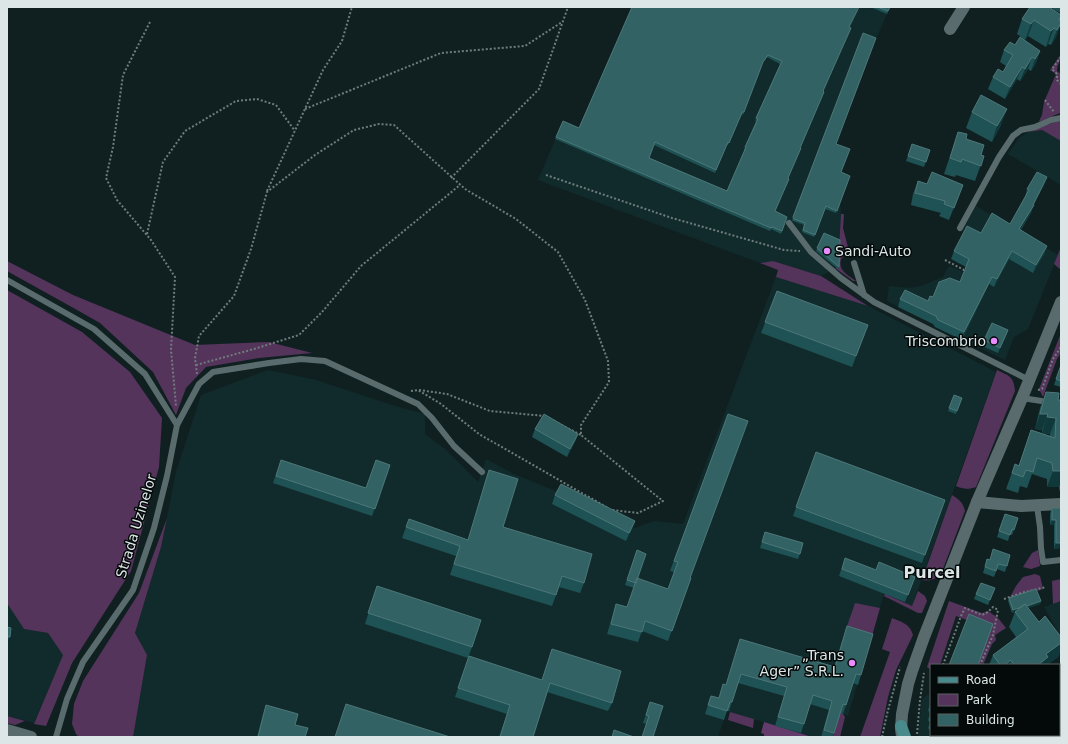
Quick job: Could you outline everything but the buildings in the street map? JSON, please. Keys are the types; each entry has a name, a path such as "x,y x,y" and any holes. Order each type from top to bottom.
{"street":[{"path":"950,29 964,7"},
{"path":"901,733 904,704 912,671 976,502 1022,398 1033,383 1061,302"},
{"path":"976,502 1021,506 1061,504"},
{"path":"7,730 31,737"}],"lane":[{"path":"960,228 999,157 1013,136 1021,130 1061,118"},
{"path":"789,223 811,252 841,278 874,302 1033,383"},
{"path":"854,264 864,295"},
{"path":"7,280 94,329 145,374 177,425"},
{"name":"Strada Uzinelor","path":"56,737 66,699 83,662 133,590 154,528 167,476 177,425 199,384 213,372 301,359 325,361 418,404 432,418 454,446 482,472"},
{"path":"1022,398 1061,404"},
{"path":"1037,506 1043,562 1061,560"}],"path":[{"path":"199,384 194,358 199,336 234,296 251,249 267,192 323,70 342,41 352,7"},
{"path":"452,178 539,89 568,7"},
{"path":"150,22 123,75 113,147 106,178 117,200 151,240 175,277 171,350 177,425"},
{"path":"305,109 442,53 525,46 562,22"},
{"path":"1061,57 1052,70 1057,74 1057,80 1061,84"},
{"path":"147,235 163,162 185,131 236,100 257,99 276,105 295,131"},
{"path":"1045,100 1061,118"},
{"path":"267,192 315,155 354,130 379,124 394,125 465,189 516,219 558,252 585,300 608,361 609,382 581,426 581,435"},
{"path":"546,175 672,218 784,250 811,252"},
{"path":"196,365 299,335 322,312 361,266 460,185"},
{"path":"945,260 964,270 968,269"},
{"path":"1033,383 1035,391 1042,389 1053,359 1061,348"},
{"path":"396,393 418,390 447,394 490,411 545,416 581,435 664,501 638,513 613,510 478,434 441,404 418,390"},
{"path":"1004,599 1046,587"},
{"path":"943,664 961,616 966,608 982,615 994,608 998,610 993,635 980,664"},
{"path":"951,644 956,646"},
{"path":"916,737 925,670"}],"shaded area":[{"path":"632,7 890,7 875,41 835,146 849,152 840,175 849,179 840,203 841,214 838,267 821,276 773,261 760,263 538,180 562,124 578,130"},
{"path":"1042,130 1061,141 1061,185 1008,154 1019,138 1028,132"},
{"path":"976,206 1058,255 1028,329 1014,337 1005,360 935,327 933,324 887,301 889,286 910,288 921,286 943,277 949,266 994,287 978,241 962,232"},
{"path":"776,277 868,306 996,372 912,606 884,594 848,716 843,714 833,737 812,737 727,711 718,737 138,737 133,735 147,656 135,633 161,547 176,472 201,395 268,370 316,380 395,406 425,414 425,434 445,449 478,482 486,459 514,474 558,492 632,529 654,521 683,524"},
{"path":"1061,601 1061,637 1044,607"},
{"path":"7,603 24,629 48,633 63,655 34,723 7,716"},
{"path":"927,695 930,695 930,736 998,736 918,737 922,699"},
{"path":"764,722 812,737 764,737 764,734 761,733"}],"green space":[{"path":"1061,54 1057,71 1061,74 1061,113 1039,121 1042,115 1044,102 1056,74 1050,70"},
{"path":"1059,121 1061,122 1061,141 1042,130 1028,132 1043,126"},
{"path":"841,214 844,214 843,228 849,251 842,258 841,265 846,274 856,281 853,281 835,268 838,267"},
{"path":"1061,247 1061,270 1054,264"},
{"path":"7,261 73,295 195,345 269,342 312,353 259,358 206,367 186,388 176,415 153,372 100,323 7,271"},
{"path":"773,261 821,276 868,306 776,277 778,270 760,263"},
{"path":"7,290 82,332 130,372 162,418 159,467 131,571 72,663 46,726 34,724 63,655 48,633 24,629 7,603"},
{"path":"1061,333 1060,353 1043,397 1039,389"},
{"path":"997,370 1008,375 1012,379 1015,391 976,487 968,489 961,488 956,486"},
{"path":"952,495 961,502 965,511 941,574 932,580 922,580"},
{"path":"167,518 161,547 135,633 147,655 133,737 79,737 76,734 72,724 74,704 83,681 139,593"},
{"path":"1038,550 1040,566 1031,569 1023,567 1032,553"},
{"path":"1035,574 1040,576 1043,589 1008,601 1023,577"},
{"path":"1061,579 1061,601 1053,604 1052,581"},
{"path":"918,591 925,596 927,601 922,613 918,613 884,596 885,594 912,606"},
{"path":"949,601 982,613 988,611 998,618 1006,628 995,635 996,640 992,644 983,664 978,664 967,620 956,616 940,664 930,664 930,669 927,667"},
{"path":"855,603 880,608 870,643 844,635"},
{"path":"892,618 908,626 913,635 896,670 888,697 880,737 860,737 890,652 882,649"},
{"path":"730,712 754,719 753,728 728,720"},
{"path":"840,713 845,717 840,737 833,737"},
{"path":"7,716 25,721 15,725 7,723"}],"place":[{"name":"Sandi-Auto","path":"827,251"},
{"name":"Triscombrio","path":"994,341"},
{"name":"„Trans Ager” S.R.L.","path":"852,663"}],"district":[{"name":"Purcel","path":"932,572"}]}
